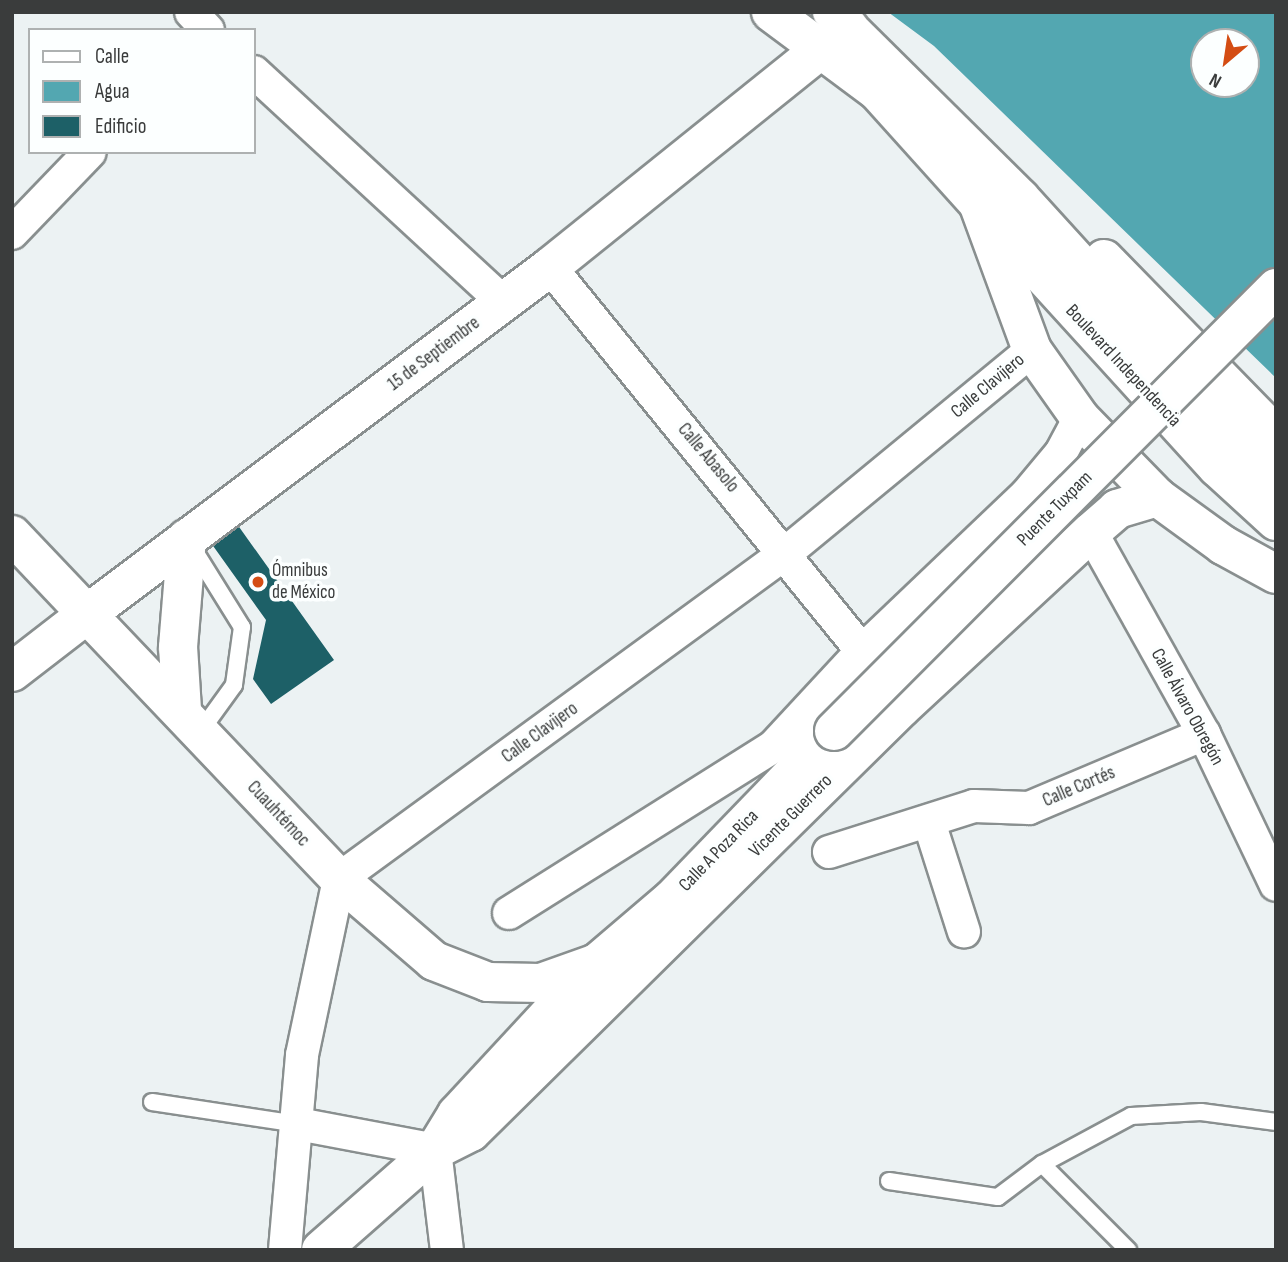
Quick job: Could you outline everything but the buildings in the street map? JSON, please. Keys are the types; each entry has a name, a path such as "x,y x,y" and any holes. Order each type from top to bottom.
{"main road":[{"name":"Boulevard Independencia","path":"771,12 818,52 877,91 1104,347 1276,521"},
{"name":"Boulevard Independencia","path":"841,20 1020,198 1276,479"},
{"name":"15 de Septiembre","path":"12,672 550,267 818,52 841,20"},
{"name":"Boulevard Independencia","path":"1020,198 1103,259 1276,435"},
{"name":"Boulevard Independencia","path":"978,203 1032,350 1080,418 1157,497 1223,545 1276,575"},
{"name":"Puente Tuxpam","path":"834,731 1276,288"},
{"name":"Vicente Guerrero","path":"435,1150 471,1132 901,708 1117,509 1157,497"},
{"name":"Cuauhtémoc","path":"12,535 339,878 435,961 488,982 541,983 597,963"},
{"path":"187,538 178,647 191,721"},
{"name":"Calle A Poza Rica","path":"597,963 673,899 834,731"},
{"path":"321,1250 435,1150 457,1114 597,963"}],"street":[{"path":"191,12 206,28"},
{"path":"210,28 225,12"},
{"path":"256,74 503,302"},
{"path":"12,233 88,154"},
{"name":"Calle Abasolo","path":"550,267 787,552 862,651"},
{"name":"Calle Clavijero","path":"339,878 787,552 1032,350"},
{"path":"509,913 774,746 862,651 1026,495 1061,453 1080,418"},
{"name":"Calle Álvaro Obregón","path":"1091,533 1204,734 1276,885"},
{"name":"Calle Cortés","path":"828,852 974,806 1029,808 1204,734"},
{"path":"929,822 964,932"},
{"path":"285,1250 302,1055 339,878"},
{"path":"298,1124 435,1150 447,1250"}],"lane":[{"path":"187,538 242,627 234,685 191,721"},
{"path":"152,1102 298,1124"},
{"path":"889,1181 998,1197 1042,1164 1131,1116 1201,1112 1276,1122"},
{"path":"1042,1164 1128,1250"}],"water":[{"path":"888,12 1276,12 1276,378 934,46"}],"place":[{"name":"Ómnibus de México","path":"258,582"}]}
